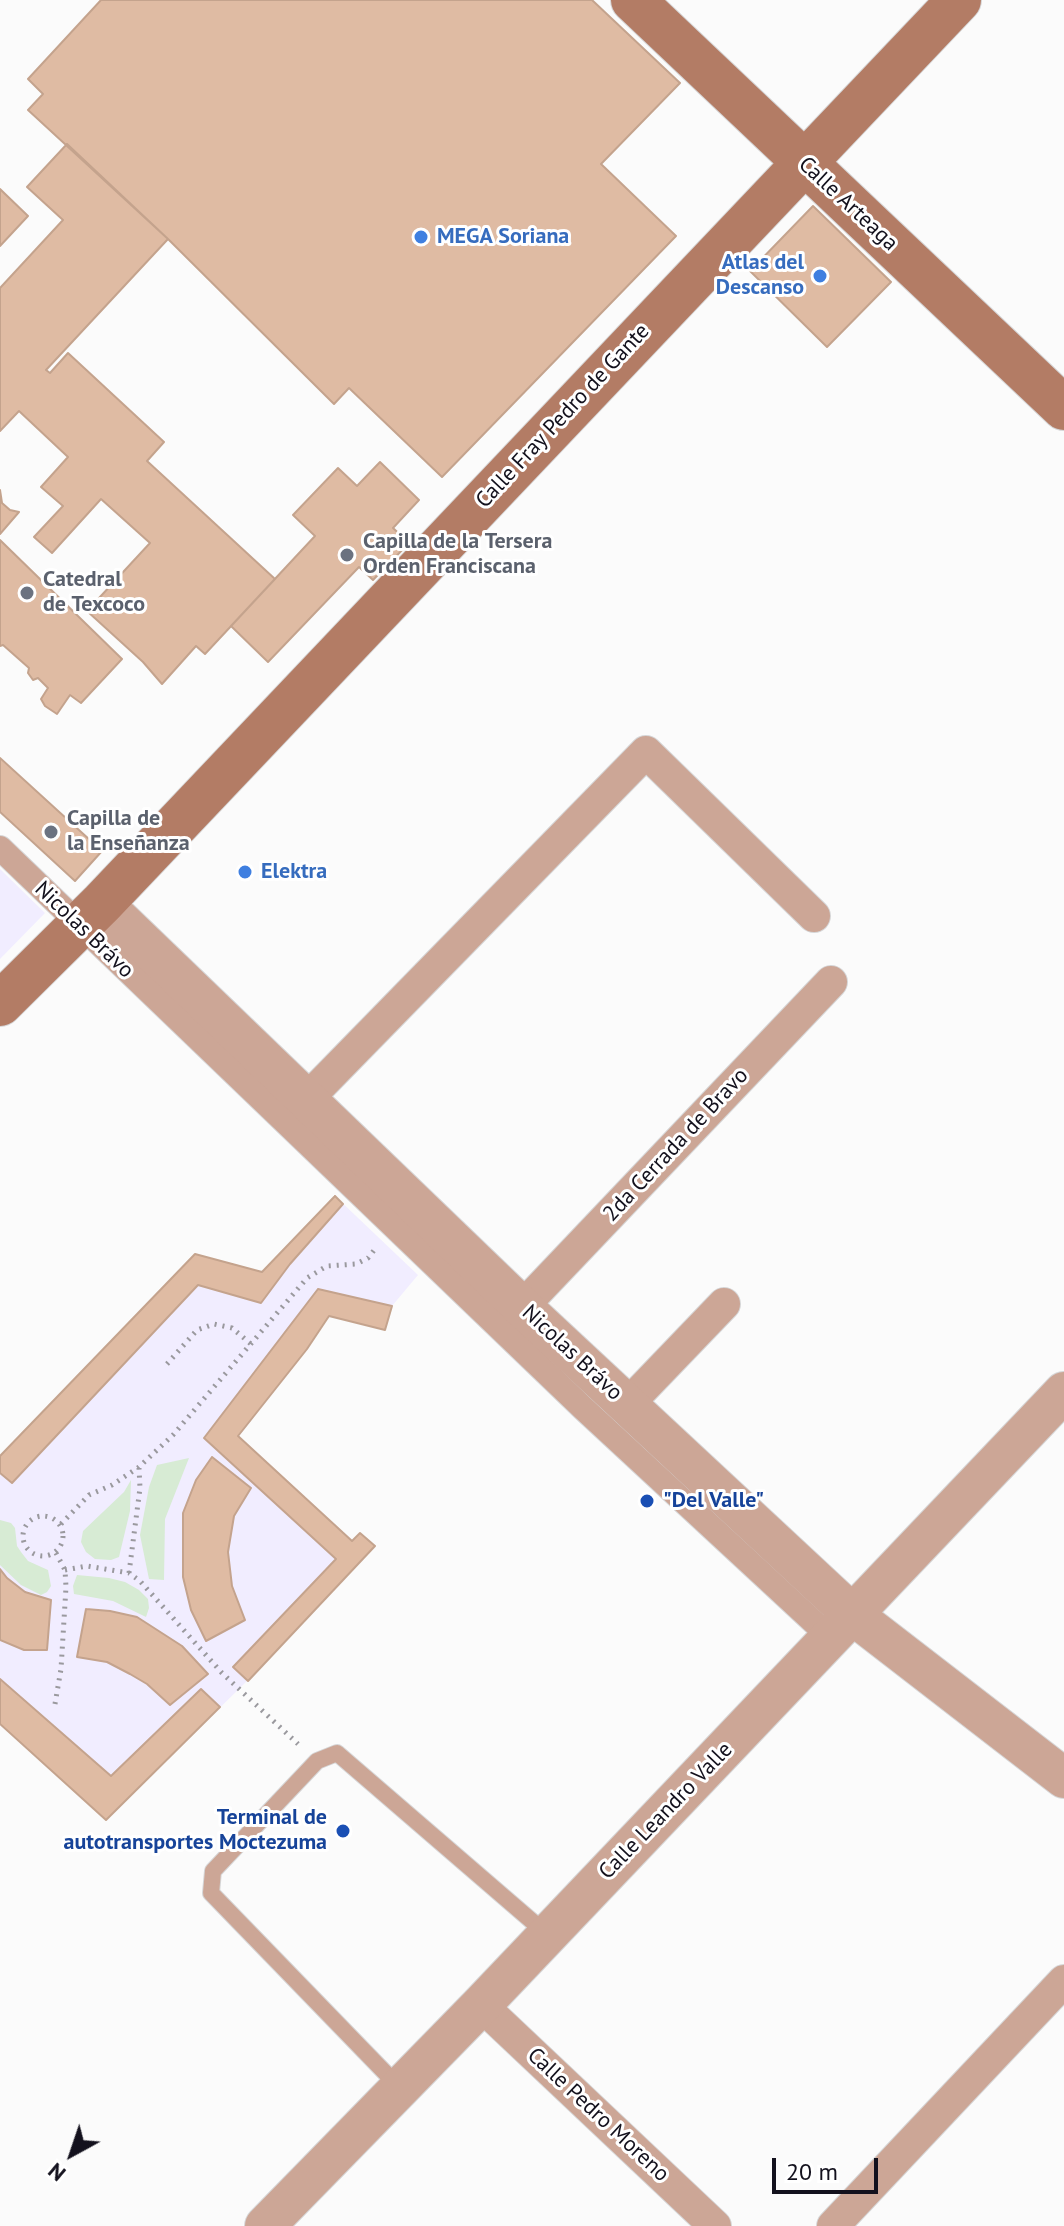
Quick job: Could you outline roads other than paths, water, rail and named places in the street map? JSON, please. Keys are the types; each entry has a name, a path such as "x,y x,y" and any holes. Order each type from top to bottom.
{"main road":[{"name":"Calle Fray Pedro de Gante","path":"0,1004 90,914 959,0"},
{"name":"Calle Arteaga","path":"635,1 1064,408"}],"street":[{"path":"306,1100 646,752 814,916"},
{"name":"Nicolas Brávo","path":"0,848 90,914 306,1100 627,1405 842,1626"},
{"name":"Nicolas Brávo","path":"90,914 394,1227 584,1409 842,1626 1064,1778"},
{"name":"2da Cerrada de Bravo","path":"522,1307 831,982"},
{"path":"627,1405 724,1304"},
{"name":"Calle Leandro Valle","path":"265,2226 481,2005 1064,1392"},
{"path":"833,2226 1064,1981"},
{"name":"Calle Pedro Moreno","path":"481,2005 715,2226"}],"lane":[{"path":"400,2088 211,1893 213,1871 317,1761 337,1753 548,1935"}],"place":[{"name":"MEGA Soriana","path":"421,237"},
{"name":"Atlas del Descanso","path":"820,276"},
{"name":"Capilla de la Tersera Orden Franciscana","path":"347,555"},
{"name":"Catedral de Texcoco","path":"27,593"},
{"name":"Capilla de la Enseñanza","path":"51,832"},
{"name":"Elektra","path":"245,872"},
{"name":"\"Del Valle\"","path":"647,1501"},
{"name":"Terminal de autotransportes Moctezuma","path":"343,1831"}]}
